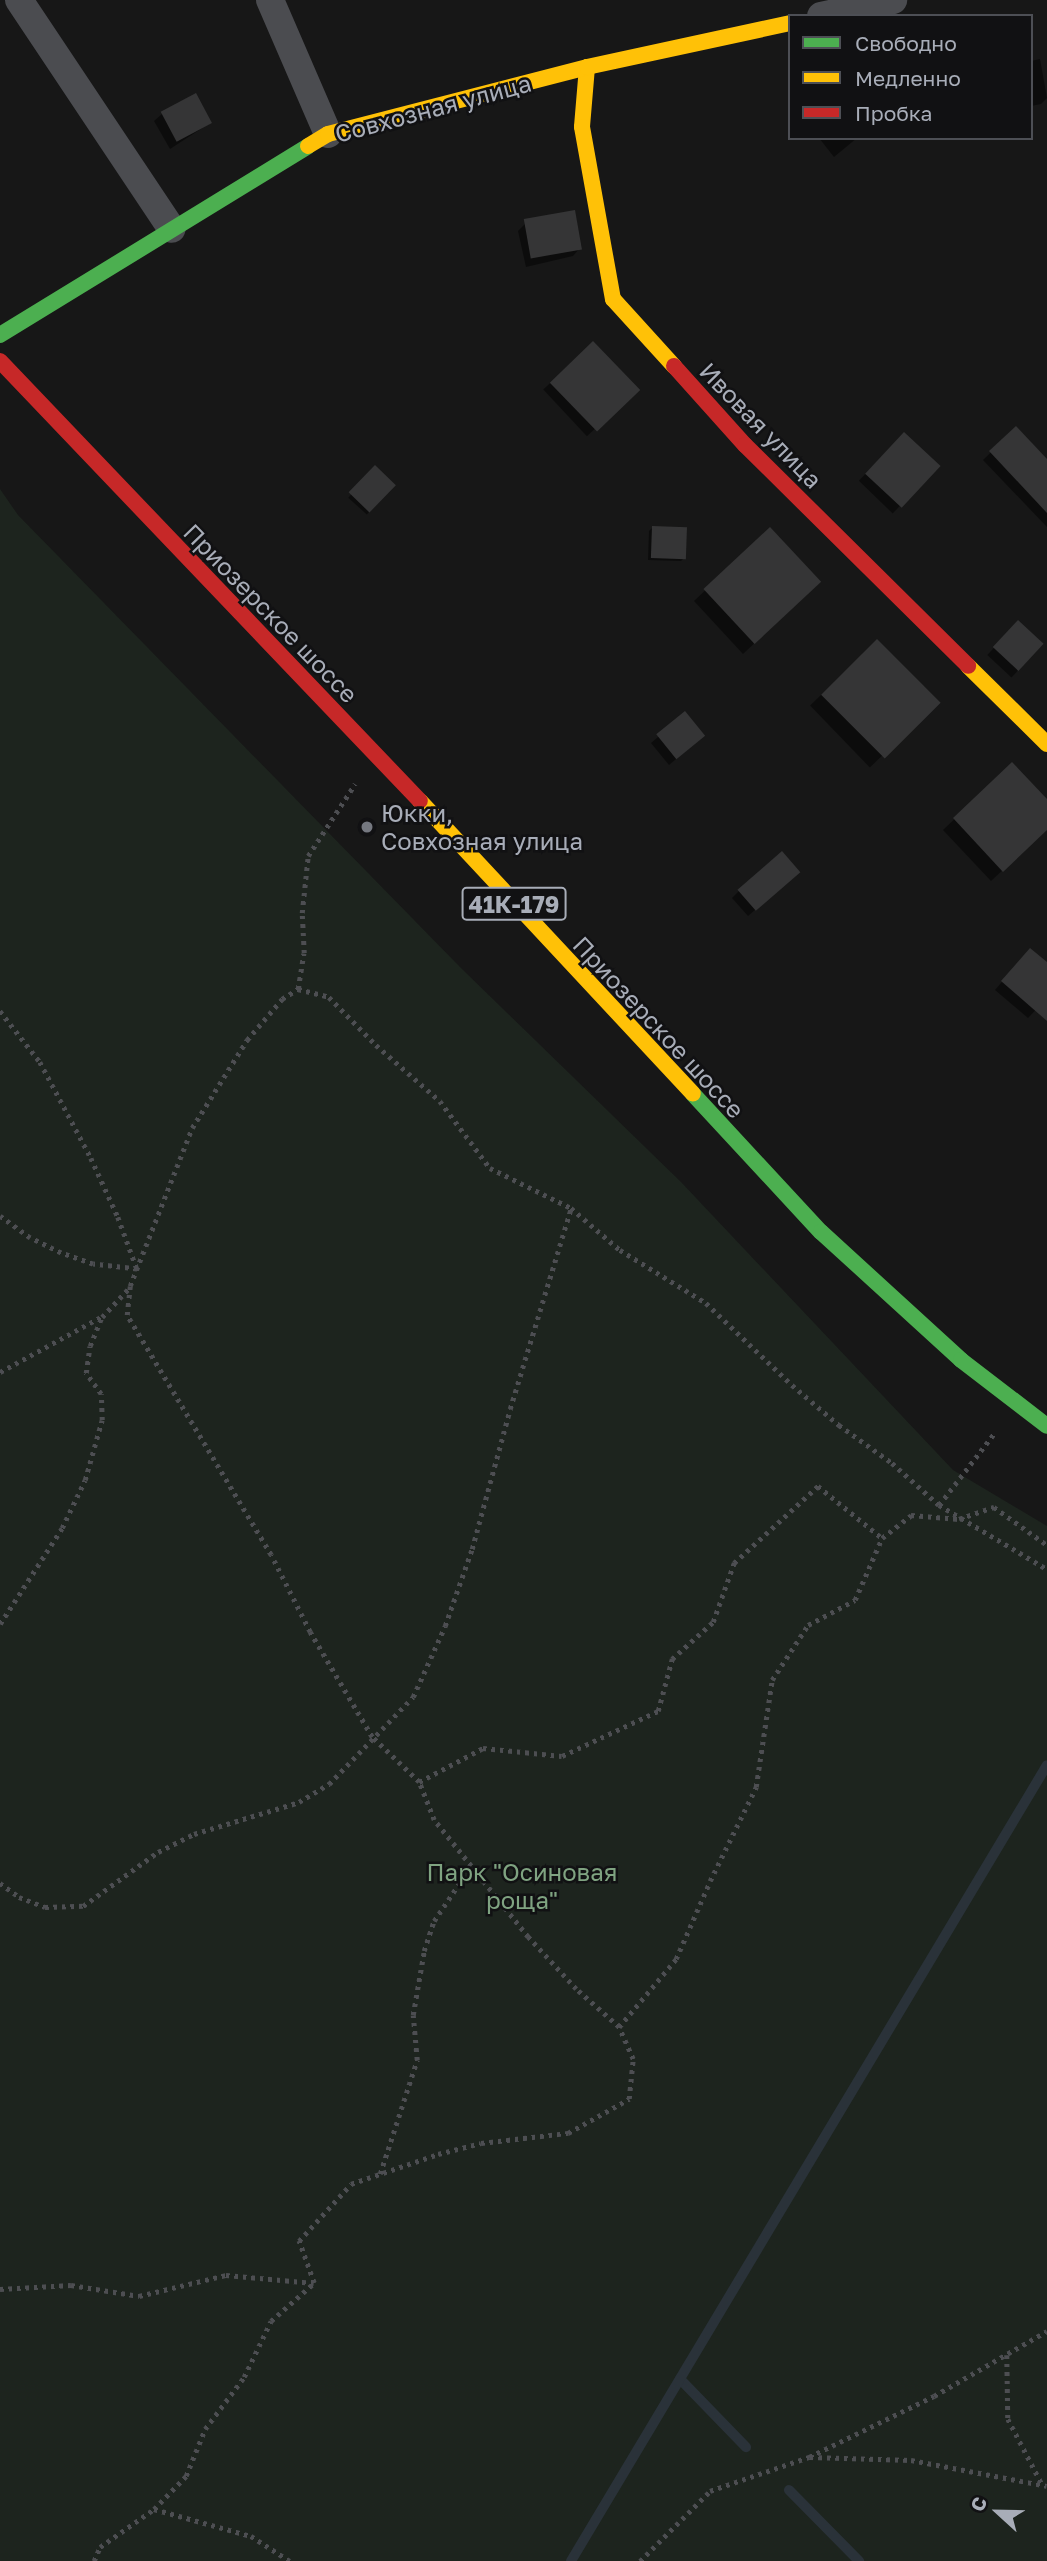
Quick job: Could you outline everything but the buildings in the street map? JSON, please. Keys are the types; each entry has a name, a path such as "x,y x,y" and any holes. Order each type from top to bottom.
{"street":[{"path":"19,0 172,229"},
{"path":"270,0 328,134"},
{"path":"830,14 893,0"},
{"name":"Совхозная улица","path":"0,335 328,134 586,67 788,23"},
{"name":"Ивовая улица","path":"586,67 582,127 613,299 745,445 1047,744"},
{"name":"Приозерское шоссе","path":"0,361 375,754 821,1232 961,1360 1047,1426"}],"path":[{"path":"299,989 304,953 302,913 308,856 375,754"},
{"path":"314,2283 299,2241 351,2184 438,2154 481,2143 568,2133 629,2099 633,2059 619,2027 576,1989 528,1937 433,1820 419,1782 372,1737 310,1632 241,1503 183,1405 143,1346 127,1315 130,1286 191,1128 265,1017 282,999 299,989 329,997 376,1045 440,1101 490,1168 571,1208 620,1250 706,1303 792,1385 839,1425 892,1463 939,1505 1047,1569"},
{"path":"0,1012 40,1062 91,1158 136,1269"},
{"path":"0,1883 19,1897 45,1907 83,1906 158,1852 194,1834 299,1802 329,1784 413,1697 445,1626 472,1549 510,1409 571,1208"},
{"path":"0,1216 30,1238 61,1253 93,1264 136,1269"},
{"path":"0,1372 102,1317 130,1286"},
{"path":"0,1624 62,1528 92,1458 102,1420 101,1394 86,1373 90,1346 102,1317"},
{"path":"939,1505 1019,1405"},
{"path":"419,1782 483,1748 562,1756 659,1711 672,1658 713,1622 734,1563 818,1486 882,1538"},
{"path":"619,2027 677,1959 710,1881 756,1787 772,1680 808,1625 855,1600 882,1538 911,1515 960,1519 994,1507 1047,1545"},
{"path":"380,2174 416,2060 413,2015 424,1951 434,1921 471,1866"},
{"path":"0,2289 71,2285 139,2296 226,2275 314,2283"},
{"path":"94,2561 100,2547 154,2509 186,2476 205,2429 244,2377 271,2321 314,2283"},
{"path":"640,2561 710,2491 809,2457 934,2396 1047,2331"},
{"path":"1007,2355 1008,2419 1045,2485"},
{"path":"809,2457 911,2460 1045,2485"},
{"path":"154,2509 251,2536 290,2561"}],"green space":[{"name":"Парк \"Осиновая роща\"","path":"0,489 18,515 460,967 681,1182 953,1470 1047,1526 1047,2561 0,2561"}],"waterway":[{"path":"571,2561 1047,1765"},
{"path":"680,2379 746,2447"},
{"path":"789,2490 859,2561"}],"traffic: fast":[{"path":"0,335 308,146"},
{"path":"693,1094 821,1232 961,1360 1047,1426"}],"traffic: slow":[{"path":"308,146 328,134 587,67 788,23"},
{"path":"587,67 582,127 613,299 674,366"},
{"path":"968,666 1047,744"},
{"path":"420,801 693,1094"}],"traffic: jam":[{"path":"0,361 420,801"},
{"path":"674,366 745,445 968,666"}],"place":[{"name":"Юкки, Совхозная улица","path":"367,827"}]}
